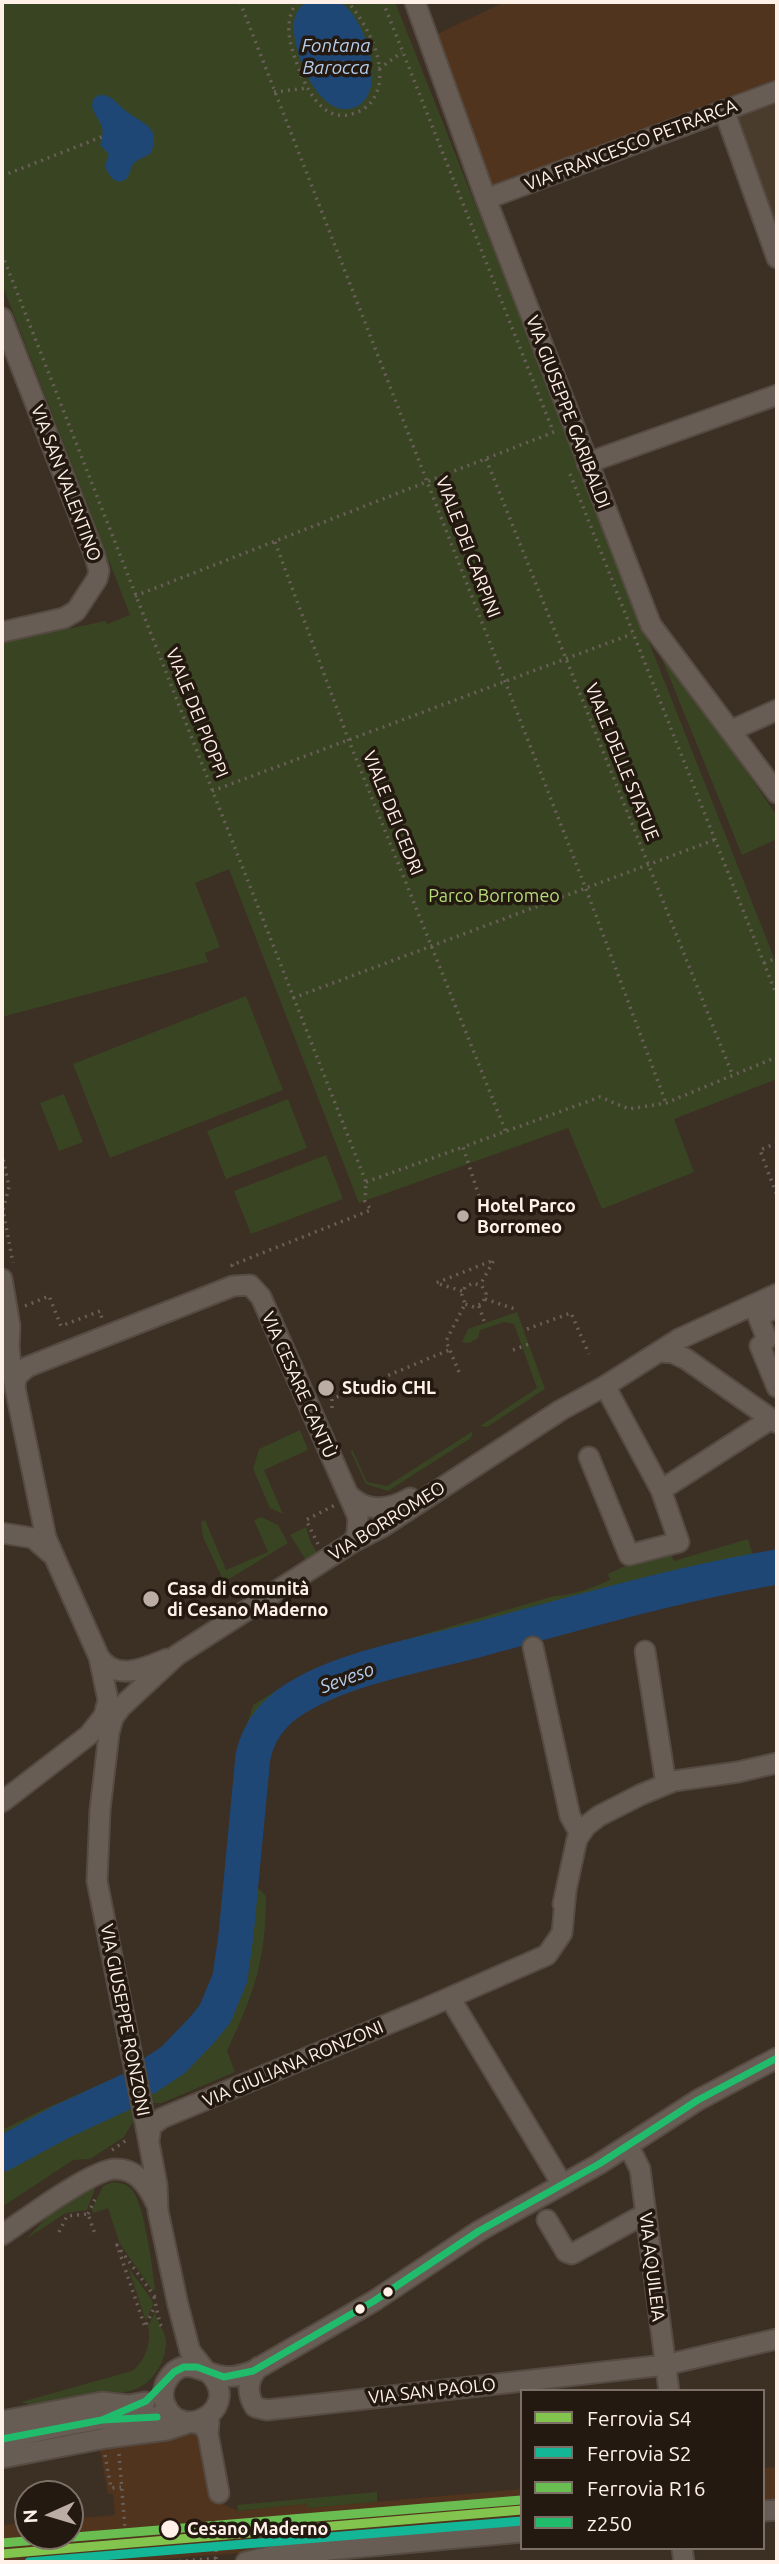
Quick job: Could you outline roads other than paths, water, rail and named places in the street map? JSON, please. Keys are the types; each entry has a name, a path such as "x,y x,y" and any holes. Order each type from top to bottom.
{"street":[{"name":"VIA GIUSEPPE GARIBALDI","path":"415,2 486,200 651,625 777,793"},
{"name":"VIA FRANCESCO PETRARCA","path":"486,200 777,91"},
{"path":"724,110 777,258"},
{"name":"VIA SAN VALENTINO","path":"2,318 99,571 80,607 70,615 2,632"},
{"path":"587,463 777,395"},
{"path":"732,730 777,710"},
{"path":"2,1802 78,1745 103,1730 108,1700 99,1657 55,1560 41,1520 9,1350 10,1326 5,1279"},
{"name":"VIA CESARE CANTÙ","path":"51,1359 222,1286 250,1285 261,1297 341,1495 358,1517 357,1535 353,1542"},
{"name":"VIA BORROMEO","path":"103,1730 121,1707 177,1655 327,1558 382,1527 561,1410 683,1337 777,1294"},
{"path":"777,1308 758,1316 767,1339 760,1346 777,1387"},
{"path":"10,1326 18,1344 26,1352 36,1358 51,1359"},
{"path":"683,1337 688,1361"},
{"path":"661,1490 774,1421 688,1361 673,1353 662,1352"},
{"path":"15,1389 16,1377 20,1372 51,1359"},
{"path":"589,1457 629,1555 679,1542 661,1490 605,1386"},
{"name":"VIA BORROMEO","path":"369,1506 390,1507 405,1501 524,1424 543,1414 561,1410"},
{"name":"VIA CESARE CANTÙ","path":"341,1495 369,1506"},
{"path":"2,1533 33,1538 45,1547 55,1560"},
{"path":"533,1647 570,1816 580,1834 599,1816 666,1784 777,1763"},
{"path":"645,1651 666,1784"},
{"name":"VIA BORROMEO","path":"99,1657 111,1669 124,1672 177,1655"},
{"name":"VIA GIUSEPPE RONZONI","path":"103,1730 96,1876 149,2140 157,2185 158,2211 178,2305 190,2351 206,2371"},
{"name":"VIA GIULIANA RONZONI","path":"149,2140 151,2126 162,2118 531,1963 552,1949 564,1926 566,1891 574,1849 580,1834"},
{"path":"450,1998 562,2184"},
{"path":"102,2420 145,2402 168,2378 185,2367 194,2367 219,2376 248,2373 374,2301 479,2231 628,2146 698,2100 777,2058"},
{"name":"VIA AQUILEIA","path":"628,2146 640,2169 669,2389"},
{"path":"2,2235 109,2169 124,2170 138,2176 149,2190 158,2211"},
{"path":"547,2220 566,2252 572,2254 645,2214"},
{"name":"VIA GIUSEPPE RONZONI","path":"168,2378 175,2367 180,2340 178,2305"},
{"name":"VIA SAN PAOLO","path":"259,2367 251,2377 248,2389 252,2403 263,2410 665,2365 777,2339"},
{"path":"2,2458 106,2438 167,2430 203,2419 259,2367"},
{"path":"206,2371 214,2378 218,2389 218,2401 208,2434"},
{"path":"168,2378 164,2391 165,2404 172,2414 188,2422"},
{"path":"2,2421 102,2402 129,2405 145,2402"},
{"path":"2,2439 102,2420 154,2417 204,2425 219,2493"},
{"path":"246,2562 276,2556 414,2552 520,2532"}],"water":[{"name":"Fontana Barocca","path":"306,2 338,2 356,19 363,33 369,50 372,84 367,98 356,107 342,109 329,103 317,92 308,77 295,42 294,26 297,12"},
{"path":"99,95 114,100 149,127 154,137 151,153 135,162 127,178 120,182 113,179 105,166 109,154 100,145 102,129 92,107 93,99"}],"waterway":[{"name":"Seveso","path":"146,2078 173,2060 201,2031 215,2014 230,1978 253,1756 265,1727 286,1705 324,1684 389,1662 664,1590 777,1567"},
{"name":"Seveso","path":"2,2154 61,2122 130,2090"}],"rail line":[{"name":"R16","path":"2,2543 520,2500"},
{"name":"S4","path":"2,2554 520,2510"},
{"name":"S2","path":"29,2562 520,2521"}],"place":[{"name":"Hotel Parco Borromeo","path":"463,1216"},
{"name":"Studio CHL","path":"326,1388"},
{"name":"Casa di comunità di Cesano Maderno","path":"151,1599"},
{"name":"Cesano Maderno","path":"170,2529"}],"park label":[{"name":"Parco Borromeo","path":"494,896"}]}
